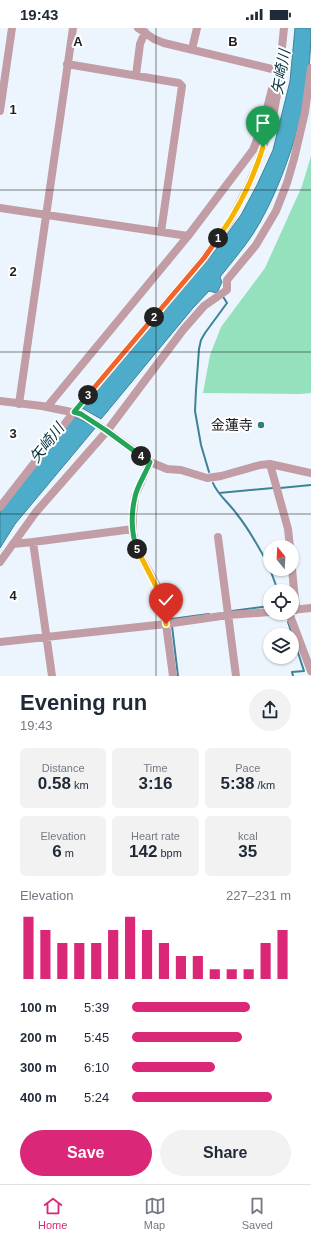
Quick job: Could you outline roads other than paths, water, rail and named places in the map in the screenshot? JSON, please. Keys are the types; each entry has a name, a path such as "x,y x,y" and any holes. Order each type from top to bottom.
{"street":[{"path":"0,111 12,28"},
{"path":"18,404 73,28"},
{"path":"192,49 196,28"},
{"path":"47,407 188,236 253,150 272,96 284,28"},
{"path":"136,75 142,30 154,39 164,43 277,70"},
{"path":"67,64 179,83 182,86 161,232"},
{"path":"0,562 36,512 107,431 183,330 204,306 227,290 227,280 256,245 276,211 287,183 305,112 311,68"},
{"path":"0,506 204,258 230,221 257,165 272,117 277,96 277,70"},
{"path":"0,208 188,236"},
{"path":"0,401 47,407 77,413 107,431 150,462 167,469 181,470 207,478 270,464 311,473"},
{"path":"150,462 135,496 132,529 136,548 160,594 166,624 173,676"},
{"path":"270,464 288,530 289,540"},
{"path":"12,544 132,529"},
{"path":"218,537 236,676"},
{"path":"33,542 52,676"},
{"path":"299,610 311,608"},
{"path":"0,642 263,613"},
{"path":"295,620 311,671"}],"water":[{"path":"295,28 311,28 309,68 306,88 298,128 292,147 267,210 249,240 220,277 222,282 217,293 209,291 193,308 101,419 82,408 214,252 241,215 257,185 273,150 290,81"},
{"path":"73,416 96,427 15,524 0,548 0,509"}],"waterway":[{"path":"209,472 201,445 195,411 199,349 201,340 205,333 227,303 222,295"},
{"path":"213,483 217,491 233,509 245,526 263,555"},
{"path":"280,488 311,485"},
{"path":"219,493 273,488"},
{"path":"273,576 275,584"},
{"path":"232,611 263,607"},
{"path":"172,622 171,619 209,614"},
{"path":"288,622 304,671 292,672 293,676"},
{"path":"172,626 178,676"}],"place":[{"name":"金蓮寺","path":"261,425"}],"water label":[{"name":"矢崎川","path":"281,72"},
{"name":"矢崎川","path":"47,443"}]}
